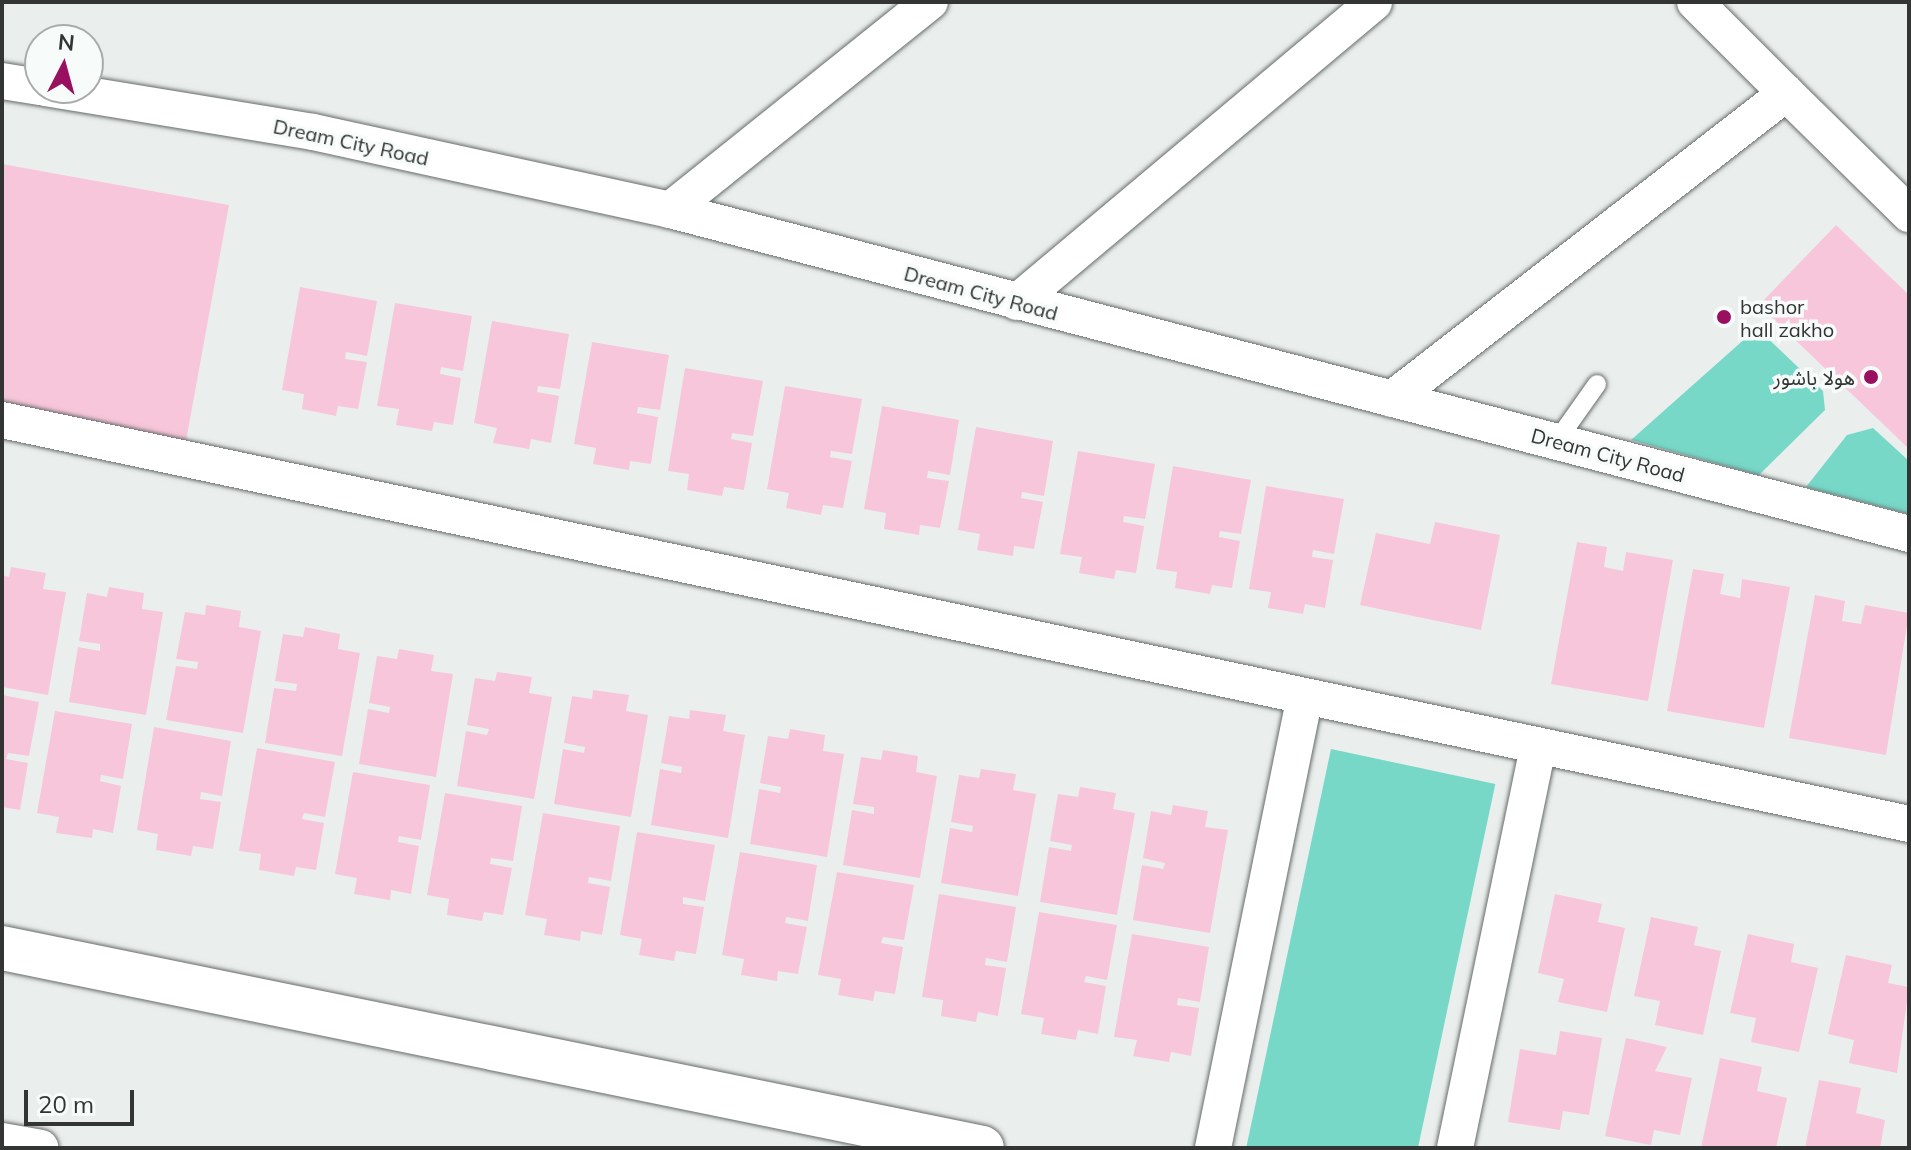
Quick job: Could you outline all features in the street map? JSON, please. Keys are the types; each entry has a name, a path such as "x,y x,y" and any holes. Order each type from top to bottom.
{"street":[{"path":"670,210 930,2"},
{"path":"1017,302 1374,2"},
{"path":"1695,2 1909,214"},
{"name":"Dream City Road","path":"2,81 24,85"},
{"path":"1392,399 1786,93"},
{"name":"Dream City Road","path":"104,98 313,132 670,210 1909,534"},
{"path":"2,420 1909,824"},
{"path":"1213,1148 1305,697"},
{"path":"1455,1148 1538,746"},
{"path":"2,948 982,1148"},
{"path":"2,1141 40,1148"}],"lane":[{"path":"1556,442 1597,384"}],"green space":[{"path":"1757,328 1823,391 1825,410 1759,475 1631,440"},
{"path":"1873,428 1909,461 1909,514 1806,487 1847,435"},
{"path":"1331,749 1495,784 1418,1148 1246,1148"}],"building":[{"path":"2,164 229,205 186,441 2,407"},
{"name":"هولا باشور","path":"1836,225 1909,295 1909,449 1759,305"},
{"path":"300,287 377,301 367,356 346,352 345,359 367,362 358,409 338,406 336,416 302,409 304,394 282,390"},
{"path":"395,303 472,316 463,371 441,367 440,374 461,378 453,425 434,422 432,431 396,425 399,409 377,406"},
{"path":"492,321 569,334 560,389 538,386 537,392 559,396 551,443 531,439 529,449 493,443 497,428 474,423"},
{"path":"592,342 669,355 660,410 638,407 637,413 658,417 651,464 630,461 629,470 593,464 596,448 574,444"},
{"path":"685,368 763,381 753,436 732,433 731,439 752,443 744,490 724,487 722,496 687,490 689,474 668,471"},
{"path":"785,386 862,399 852,454 831,451 830,457 852,461 843,508 823,505 821,515 786,508 789,493 767,489"},
{"path":"882,406 959,420 950,475 928,471 927,478 949,481 940,528 920,525 919,535 884,529 886,513 864,509"},
{"path":"976,427 1053,441 1044,496 1022,492 1021,498 1043,502 1034,549 1014,546 1013,556 977,550 980,534 958,530"},
{"path":"1078,451 1155,464 1145,519 1124,516 1123,522 1144,526 1136,573 1116,570 1114,579 1079,573 1082,557 1060,554"},
{"path":"1173,466 1251,480 1241,534 1220,531 1219,537 1240,541 1232,588 1212,585 1210,594 1175,588 1177,572 1156,569"},
{"path":"1266,486 1344,499 1334,554 1313,550 1312,557 1333,560 1325,608 1305,604 1303,614 1268,608 1271,592 1249,589"},
{"path":"1435,522 1500,535 1481,630 1360,605 1376,533 1430,544"},
{"path":"1577,542 1607,547 1604,567 1623,571 1626,552 1673,560 1648,701 1551,684"},
{"path":"11,567 46,573 43,589 66,592 48,695 2,687 2,575 9,577"},
{"path":"1693,569 1724,574 1720,594 1740,598 1742,579 1790,587 1764,728 1667,711"},
{"path":"109,587 144,593 142,609 163,612 146,715 69,702 78,647 100,651 100,644 79,641 87,593 107,597"},
{"path":"1815,595 1845,601 1842,621 1861,624 1865,605 1909,613 1886,755 1789,738"},
{"path":"206,605 241,611 239,627 261,631 243,733 166,720 176,666 197,669 198,662 176,659 185,612 205,615"},
{"path":"305,627 340,634 338,649 360,653 342,756 265,743 274,688 296,691 297,684 275,681 283,634 303,637"},
{"path":"399,649 434,655 431,671 453,674 436,777 359,764 368,709 389,713 390,707 369,703 377,656 397,659"},
{"path":"497,672 532,677 529,693 552,697 534,799 457,786 466,731 487,735 489,729 467,725 475,678 495,681"},
{"path":"593,690 629,695 626,711 648,715 631,817 554,804 563,749 584,753 585,747 564,743 572,696 592,699"},
{"path":"2,695 39,702 29,756 8,753 6,759 28,763 20,810 2,807"},
{"path":"690,710 726,715 723,731 745,735 728,838 651,825 660,769 681,773 682,767 661,763 669,716 689,719"},
{"path":"55,711 132,724 123,779 101,775 100,781 121,786 113,833 93,829 92,838 56,833 59,817 37,813"},
{"path":"154,727 231,741 222,796 201,792 200,799 221,802 213,849 193,846 191,856 156,850 158,834 137,830"},
{"path":"790,729 825,735 823,751 844,754 827,857 750,844 759,789 780,793 781,787 760,783 768,736 788,739"},
{"path":"257,748 335,762 325,817 304,813 302,819 324,823 316,870 296,867 294,876 259,870 261,854 239,851"},
{"path":"883,750 918,756 916,772 937,776 920,878 843,865 852,810 874,814 874,807 853,804 861,757 881,760"},
{"path":"981,769 1016,774 1013,790 1036,794 1018,896 941,883 950,828 972,832 973,826 951,822 959,775 979,778"},
{"path":"353,772 430,785 421,840 399,836 398,842 419,846 411,894 391,890 390,900 354,894 357,878 335,874"},
{"path":"1080,787 1116,793 1113,809 1135,813 1117,915 1040,902 1049,847 1071,851 1072,845 1050,841 1058,794 1078,797"},
{"path":"445,793 522,806 513,861 491,858 490,864 512,868 503,915 484,912 482,921 447,915 449,899 427,895"},
{"path":"1173,805 1208,811 1205,827 1228,830 1210,933 1133,920 1142,865 1163,869 1165,863 1143,858 1151,811 1171,815"},
{"path":"543,813 620,826 611,881 589,877 588,883 610,887 602,935 581,931 580,941 544,935 547,919 525,915"},
{"path":"637,832 715,845 705,901 683,897 683,904 704,907 696,954 676,951 674,961 639,955 642,939 620,935"},
{"path":"740,852 817,865 808,921 786,917 785,923 807,927 798,974 778,971 777,981 741,975 744,959 722,955"},
{"path":"837,872 914,885 904,940 883,937 881,943 903,947 895,994 875,991 873,1001 838,995 841,979 818,975"},
{"path":"939,894 1016,907 1007,962 986,958 985,965 1006,968 998,1016 978,1012 976,1022 941,1016 943,1000 922,997"},
{"path":"1555,894 1602,904 1598,922 1625,928 1607,1012 1558,1002 1564,979 1538,973"},
{"path":"1039,912 1117,925 1107,980 1086,976 1084,982 1106,986 1098,1034 1078,1030 1076,1040 1041,1034 1044,1018 1021,1014"},
{"path":"1651,917 1698,927 1694,945 1721,951 1703,1035 1655,1025 1660,1001 1634,996"},
{"path":"1132,934 1209,947 1200,1002 1178,998 1177,1005 1199,1008 1191,1056 1171,1052 1169,1062 1133,1056 1137,1040 1114,1037"},
{"path":"1748,934 1794,944 1791,962 1818,968 1799,1052 1751,1042 1756,1018 1730,1013"},
{"path":"1846,955 1892,965 1888,983 1909,987 1897,1073 1849,1063 1854,1040 1828,1034"},
{"path":"1560,1031 1602,1038 1589,1115 1563,1111 1560,1130 1508,1122 1520,1049 1556,1055"},
{"path":"1626,1038 1667,1047 1655,1071 1692,1078 1680,1135 1654,1130 1651,1145 1605,1136"},
{"path":"1720,1058 1762,1067 1757,1091 1787,1098 1776,1148 1701,1148"},
{"path":"1819,1080 1861,1088 1856,1113 1885,1120 1880,1148 1805,1148"}],"place":[{"name":"bashor hall zakho","path":"1724,317"},
{"name":"هولا باشور","path":"1871,377"}]}
